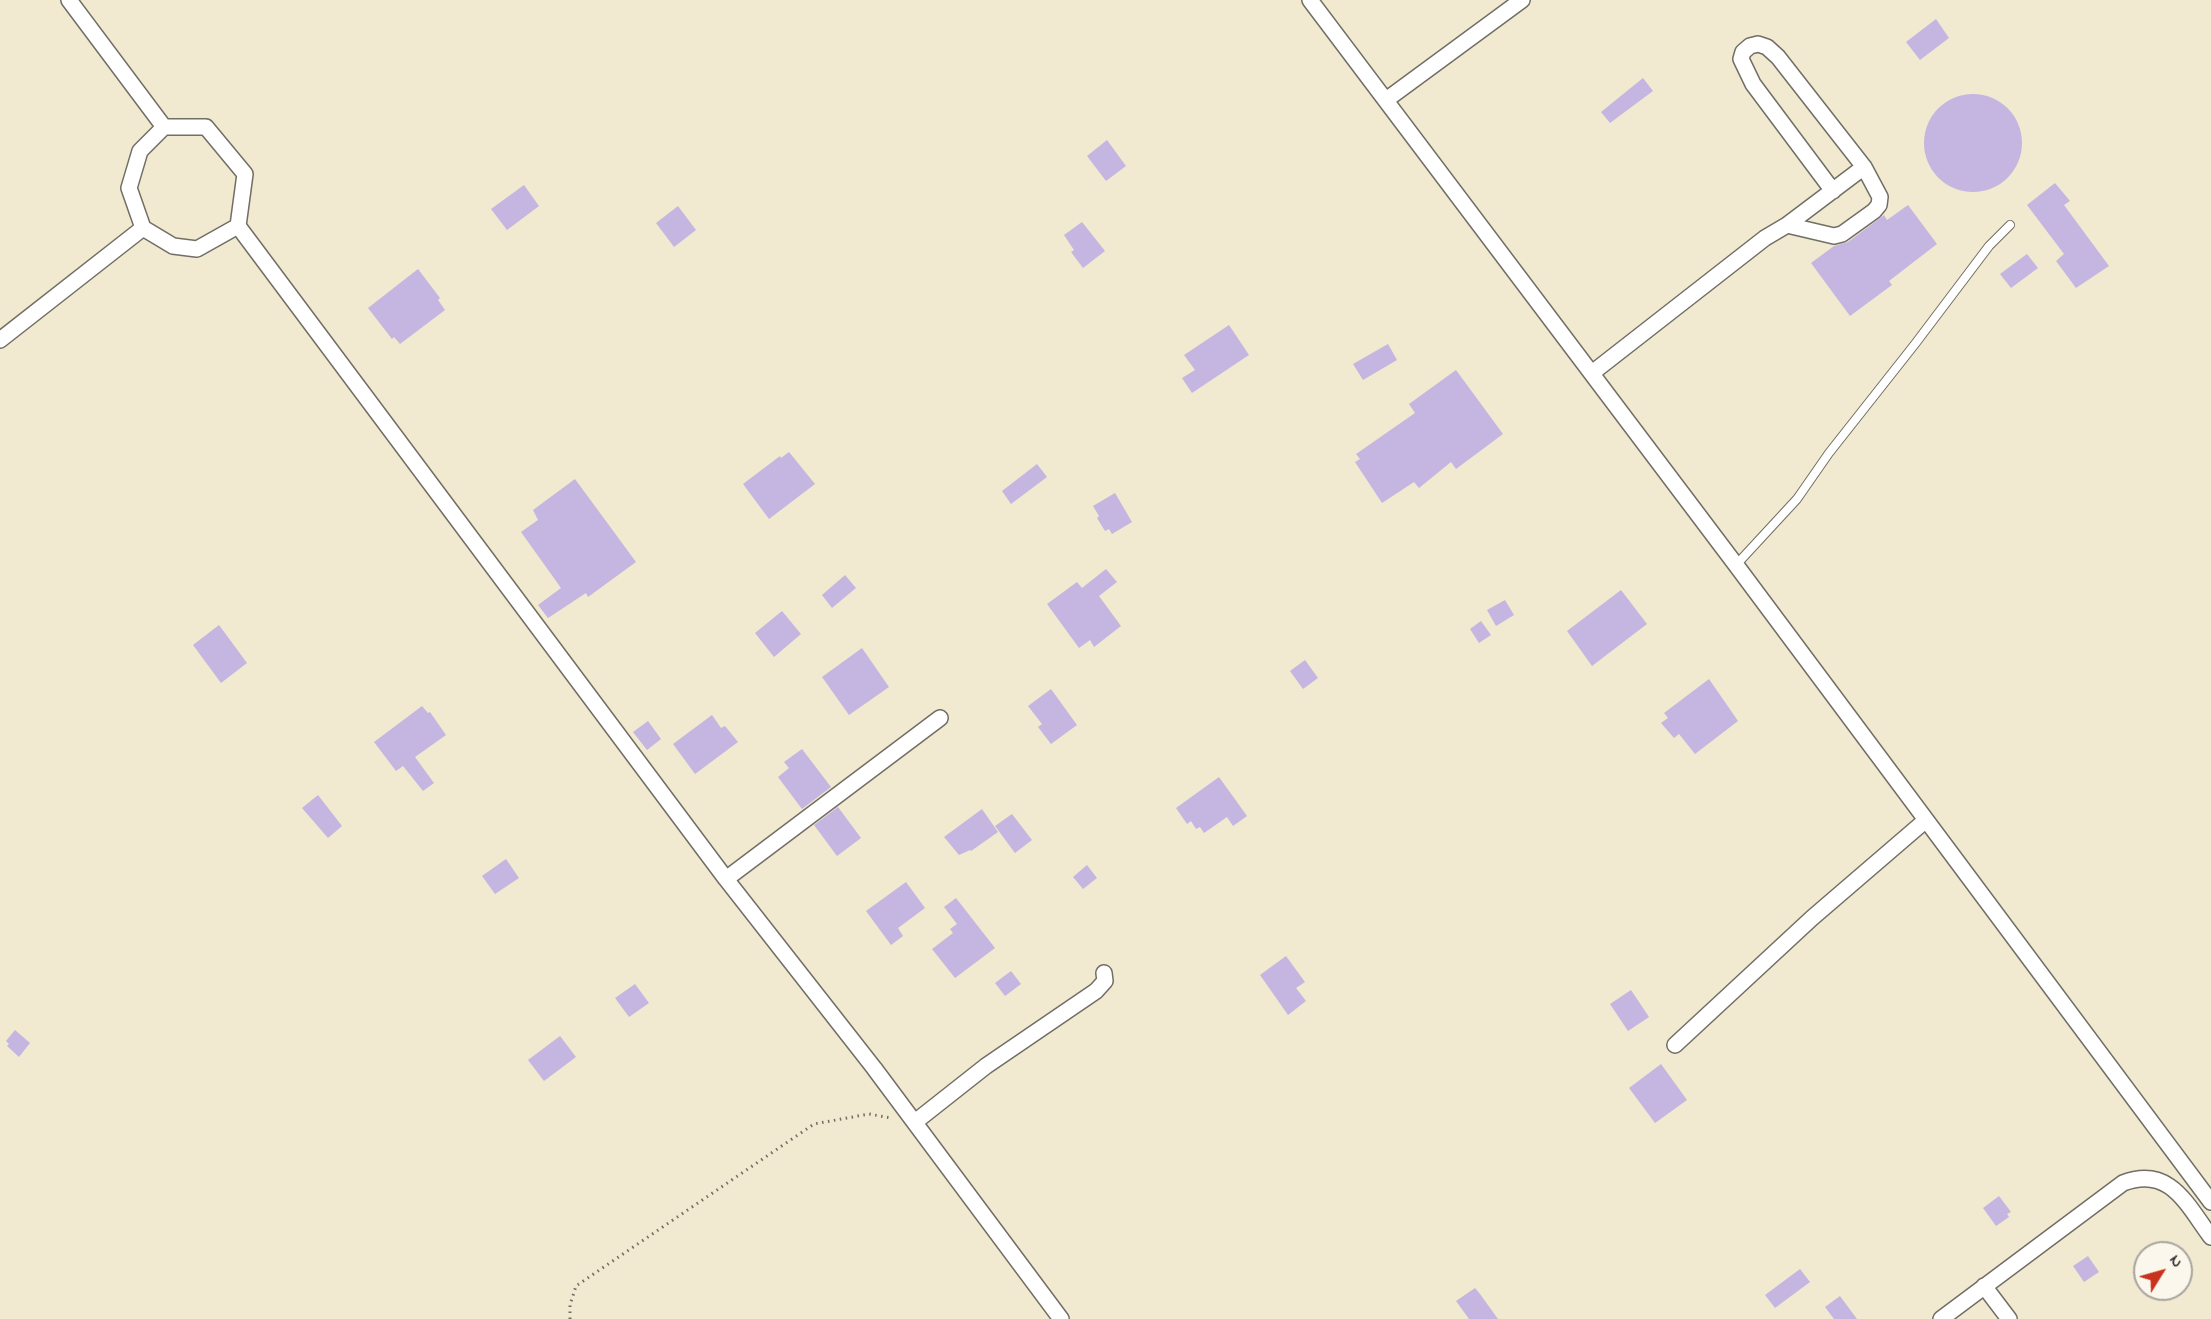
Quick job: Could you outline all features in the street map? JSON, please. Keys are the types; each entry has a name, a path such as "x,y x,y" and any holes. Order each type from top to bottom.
{"street":[{"path":"69,0 164,127"},
{"path":"1310,0 1736,565 2211,1202"},
{"path":"1386,100 1522,0"},
{"path":"1787,225 1834,236 1842,234 1874,211 1879,205 1880,198 1864,167 1778,57 1767,47 1758,44 1750,46 1743,51 1741,59 1749,77 1833,191"},
{"path":"238,226 197,249 173,246 143,228 129,188 140,151 164,127 206,127 245,174 238,226 726,879 915,1122 1061,1319"},
{"path":"1592,373 1766,238 1864,167"},
{"path":"0,340 143,228"},
{"path":"726,879 940,718"},
{"path":"1675,1045 1812,918 1926,820"},
{"path":"915,1122 986,1066 1096,991 1105,981 1104,973"},
{"path":"1941,1319 2123,1183 2137,1177 2149,1177 2162,1181 2178,1193 2211,1237"},
{"path":"1984,1286 2009,1319"}],"lane":[{"path":"1736,565 1797,499 1989,246 2010,225"}],"path":[{"path":"570,1319 570,1305 576,1286 814,1124 869,1114 915,1122"}],"building":[{"path":"1936,19 1949,38 1920,60 1906,42"},
{"path":"1643,78 1653,91 1610,123 1601,112"},
{"path":"1973,94 1992,98 2008,108 2018,124 2022,143 2018,162 2008,178 1992,188 1973,192 1954,188 1938,178 1928,162 1924,143 1928,124 1938,108 1954,98"},
{"path":"1107,140 1126,166 1106,181 1087,156"},
{"path":"2055,183 2070,201 2064,205 2109,266 2076,288 2056,261 2064,254 2027,205"},
{"path":"524,185 539,206 507,230 491,209"},
{"path":"1908,205 1937,244 1889,281 1892,285 1850,316 1811,263 1834,246 1848,242 1884,215 1887,220"},
{"path":"678,206 696,230 674,247 656,223"},
{"path":"1082,222 1105,251 1083,268 1071,252 1074,250 1064,235"},
{"path":"2027,254 2038,268 2011,288 2000,274"},
{"path":"418,269 440,298 438,300 445,310 400,344 394,337 392,339 368,308"},
{"path":"1229,325 1249,355 1192,393 1182,378 1195,370 1184,355"},
{"path":"1388,344 1397,360 1363,380 1353,364"},
{"path":"1456,370 1503,434 1456,469 1451,462 1419,488 1414,482 1382,503 1355,462 1360,459 1356,454 1415,413 1409,404"},
{"path":"789,452 815,484 769,519 743,484 780,456 781,458"},
{"path":"1037,464 1047,477 1011,504 1002,491"},
{"path":"575,479 636,562 588,597 586,593 548,618 538,605 561,588 521,532 538,520 533,510"},
{"path":"1115,493 1132,522 1112,534 1109,529 1105,531 1093,506"},
{"path":"1106,569 1117,582 1099,596 1121,626 1094,647 1090,640 1079,648 1047,604 1077,582 1082,588"},
{"path":"845,575 856,588 832,608 822,595"},
{"path":"1621,590 1647,624 1592,666 1567,631"},
{"path":"1505,600 1514,615 1496,626 1487,610"},
{"path":"782,611 801,634 774,657 755,633"},
{"path":"1481,621 1491,635 1479,643 1470,629"},
{"path":"219,625 247,663 221,683 193,645"},
{"path":"862,648 889,687 849,715 822,677"},
{"path":"1305,660 1318,678 1303,689 1290,671"},
{"path":"1709,679 1738,721 1695,754 1679,734 1674,738 1661,723 1668,718 1664,713"},
{"path":"1051,689 1077,725 1051,744 1038,727 1042,724 1028,706"},
{"path":"422,706 428,713 430,712 446,735 415,757 434,783 423,791 403,766 396,771 374,742"},
{"path":"712,715 721,728 725,726 738,742 695,774 673,744"},
{"path":"648,721 661,739 647,750 633,732"},
{"path":"802,749 831,787 802,809 778,777 789,768 784,762"},
{"path":"1219,777 1247,816 1233,826 1227,817 1204,833 1200,827 1196,829 1191,821 1187,824 1176,808"},
{"path":"318,795 342,826 328,838 302,808"},
{"path":"838,807 861,838 837,856 814,825"},
{"path":"982,809 998,832 971,851 959,855 944,837"},
{"path":"1012,814 1032,840 1015,853 995,826"},
{"path":"506,859 519,878 495,894 482,876"},
{"path":"1087,865 1097,878 1083,889 1073,877"},
{"path":"906,882 925,908 898,928 903,936 891,945 866,911"},
{"path":"956,898 995,948 955,978 932,949 953,933 950,929 957,924 944,907"},
{"path":"1286,956 1305,982 1296,988 1306,1001 1288,1015 1260,975"},
{"path":"1011,971 1021,984 1005,996 995,983"},
{"path":"635,984 649,1003 629,1017 615,998"},
{"path":"1631,990 1649,1017 1628,1031 1610,1004"},
{"path":"15,1030 30,1043 19,1057 7,1046 9,1044 6,1041"},
{"path":"560,1036 576,1057 544,1081 528,1060"},
{"path":"1661,1064 1687,1100 1655,1123 1629,1088"},
{"path":"1999,1196 2011,1212 2007,1214 2009,1217 1996,1226 1983,1208"},
{"path":"2088,1256 2099,1272 2084,1282 2073,1266"},
{"path":"1800,1269 1810,1282 1775,1308 1765,1295"},
{"path":"1475,1288 1498,1319 1469,1319 1456,1301"},
{"path":"1840,1296 1857,1319 1834,1319 1825,1307"}]}
